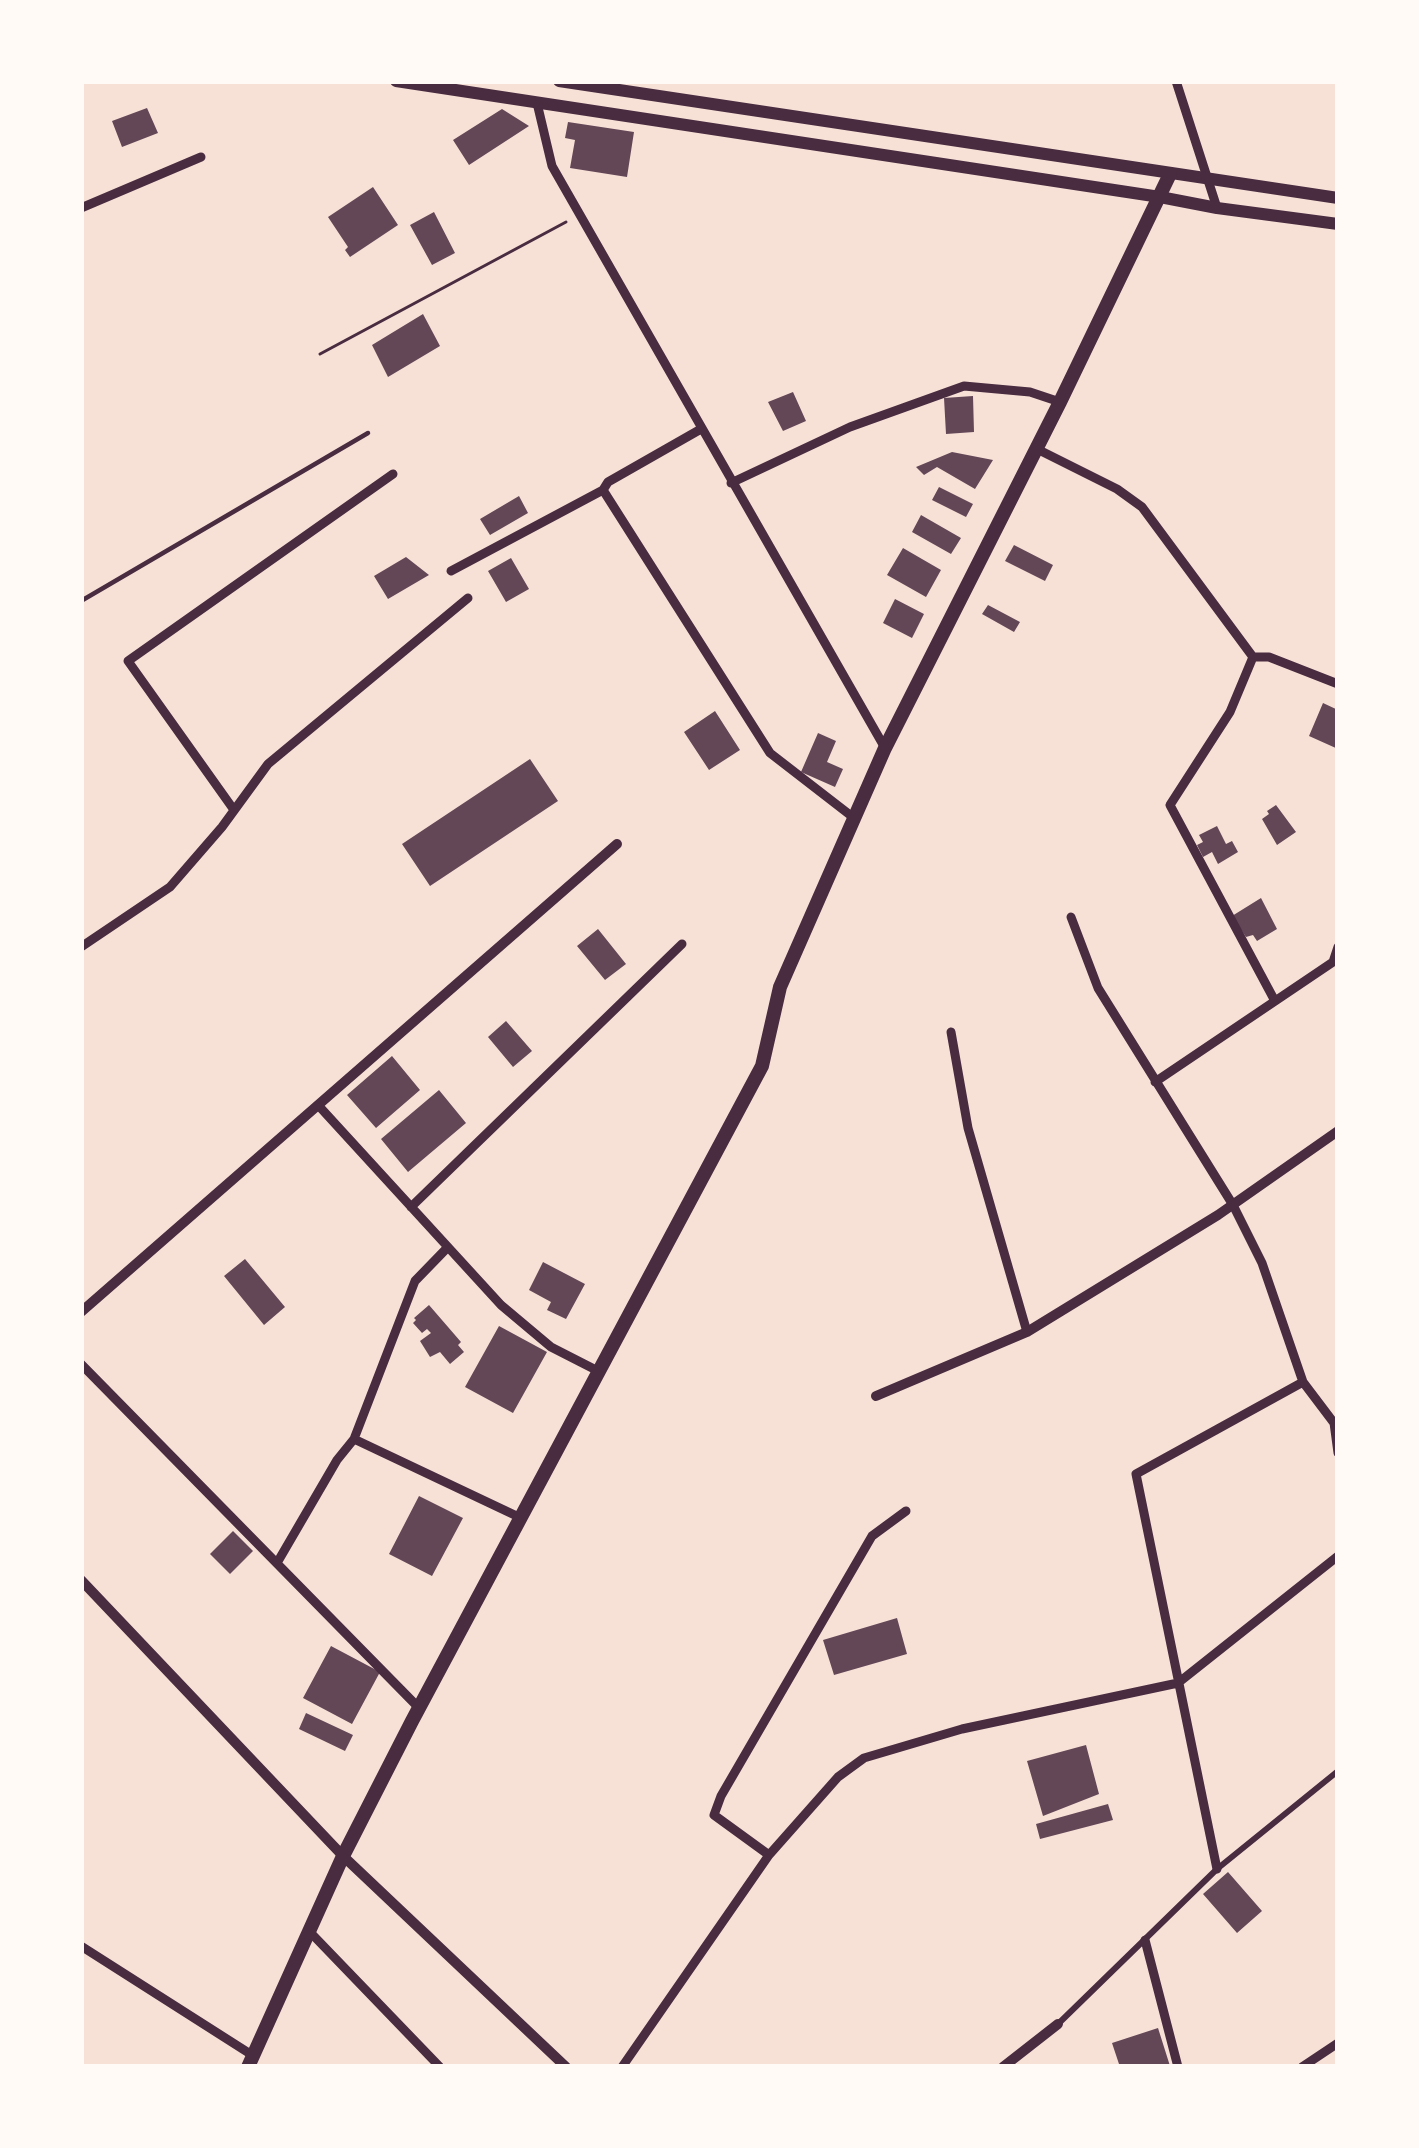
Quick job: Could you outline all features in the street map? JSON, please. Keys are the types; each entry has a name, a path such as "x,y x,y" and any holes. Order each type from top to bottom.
{"main road":[{"path":"396,81 1338,224"},
{"path":"559,81 1338,198"},
{"path":"250,2061 343,1856 419,1708 762,1066 780,987 885,748 1170,174"}],"street":[{"path":"1176,81 1217,208"},
{"path":"537,103 552,166 885,748"},
{"path":"81,208 201,158"},
{"path":"731,483 850,427 964,386 1030,392 1060,402"},
{"path":"452,571 603,490 608,482 700,429"},
{"path":"1036,449 1117,489 1142,507 1253,657"},
{"path":"234,810 128,661 393,474"},
{"path":"603,490 770,753 854,818"},
{"path":"81,947 170,887 268,764 468,598"},
{"path":"1253,657 1269,656 1338,684"},
{"path":"1253,657 1230,712 1170,805 1275,1001"},
{"path":"83,1305 617,844"},
{"path":"1071,917 1098,988 1232,1205 1262,1264 1303,1382 1334,1423 1338,1453"},
{"path":"411,1207 682,944"},
{"path":"1155,1082 1333,962 1338,947"},
{"path":"951,1032 968,1128 1027,1332"},
{"path":"318,1105 501,1305 551,1347 598,1371"},
{"path":"876,1396 1027,1332 1232,1205 1338,1131"},
{"path":"277,1563 354,1439 415,1281 448,1247"},
{"path":"81,1364 419,1708"},
{"path":"1217,1869 1136,1474 1303,1382"},
{"path":"354,1439 520,1518"},
{"path":"769,1855 714,1815 721,1796 872,1536 906,1511"},
{"path":"622,2067 769,1855 838,1777 865,1758 962,1729 1178,1683 1338,1556"},
{"path":"81,1580 343,1856 566,2067"},
{"path":"1003,2067 1058,2024 1217,1869 1338,1771"},
{"path":"309,1931 440,2067"},
{"path":"1144,1940 1178,2067"},
{"path":"81,1946 250,2061"},
{"path":"1301,2067 1338,2043"}],"lane":[{"path":"81,601 368,433"}],"path":[{"path":"320,353 579,216"}],"building":[{"path":"147,108 158,133 122,147 112,121"},
{"path":"502,109 529,126 469,165 453,140"},
{"path":"568,122 634,132 627,177 570,168 575,140 565,138"},
{"path":"373,187 398,225 350,257 328,217"},
{"path":"434,212 455,253 432,265 410,225"},
{"path":"423,314 440,346 388,377 372,345"},
{"path":"793,392 806,421 783,431 768,402"},
{"path":"973,396 974,432 946,434 944,398"},
{"path":"952,452 993,460 975,489 937,467 924,475 916,467"},
{"path":"939,487 973,504 966,517 932,500"},
{"path":"519,496 528,513 490,535 480,519"},
{"path":"921,515 961,538 951,554 912,532"},
{"path":"1014,545 1053,565 1045,581 1005,561"},
{"path":"903,548 941,570 926,597 887,575"},
{"path":"406,557 429,575 388,599 374,576"},
{"path":"511,558 529,589 506,602 488,571"},
{"path":"895,599 924,614 912,638 883,623"},
{"path":"988,605 1020,622 1014,632 982,614"},
{"path":"1323,703 1338,710 1338,749 1309,736"},
{"path":"715,711 740,750 709,770 684,732"},
{"path":"818,733 836,741 827,762 843,769 835,787 801,772"},
{"path":"530,759 558,801 430,886 402,844"},
{"path":"1276,805 1296,832 1277,845 1262,819"},
{"path":"1217,826 1226,844 1232,841 1238,852 1218,864 1212,852 1203,857 1197,845 1203,842 1199,835"},
{"path":"1261,898 1277,929 1257,941 1253,935 1246,937 1232,916"},
{"path":"598,929 626,964 605,980 577,946"},
{"path":"506,1021 532,1051 513,1067 488,1037"},
{"path":"392,1056 420,1090 376,1128 347,1095"},
{"path":"439,1090 466,1123 408,1172 381,1139"},
{"path":"245,1259 285,1307 264,1325 224,1276"},
{"path":"543,1262 585,1284 566,1319 547,1310 551,1302 529,1290"},
{"path":"429,1305 461,1342 458,1345 464,1352 450,1364 440,1352 430,1357 420,1341 431,1333 427,1329 422,1333 413,1323"},
{"path":"499,1326 547,1352 513,1413 465,1387"},
{"path":"419,1496 463,1518 432,1576 389,1554"},
{"path":"233,1531 253,1551 230,1574 210,1554"},
{"path":"897,1618 907,1654 834,1675 823,1640"},
{"path":"331,1646 380,1672 352,1724 303,1698"},
{"path":"306,1713 353,1735 345,1751 299,1729"},
{"path":"1086,1745 1099,1794 1043,1816 1027,1761"},
{"path":"1108,1804 1113,1820 1040,1839 1036,1824"},
{"path":"1228,1872 1262,1911 1237,1933 1203,1894"},
{"path":"1158,2028 1170,2066 1120,2067 1112,2043"}]}
